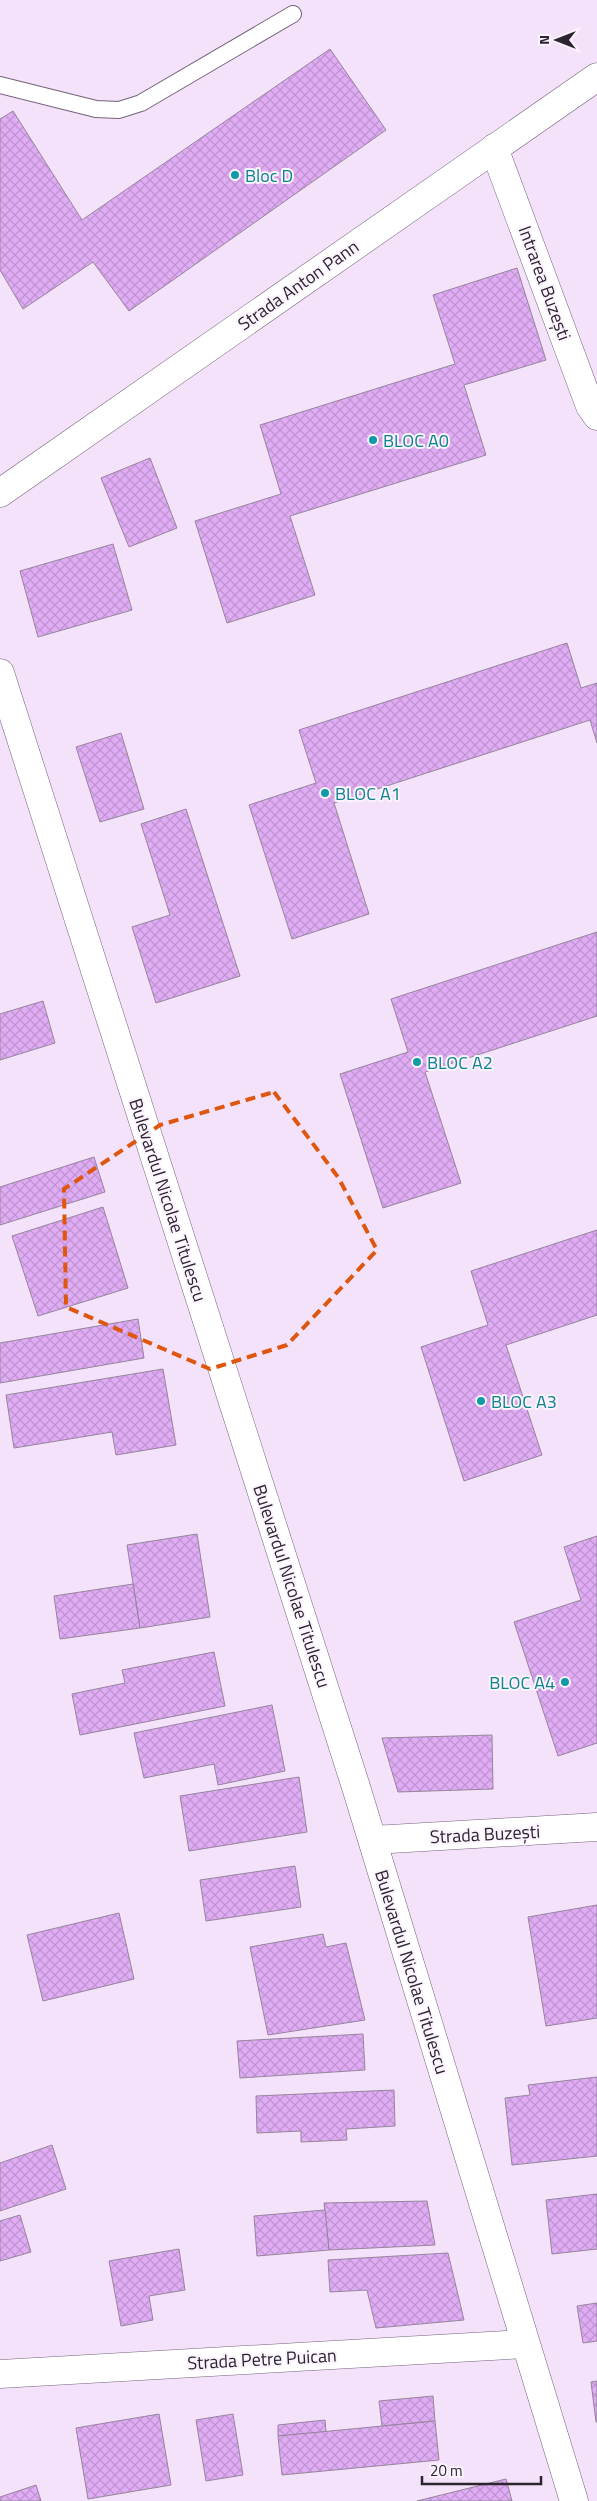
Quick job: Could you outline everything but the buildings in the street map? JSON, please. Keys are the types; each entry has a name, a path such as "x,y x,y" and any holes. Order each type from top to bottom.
{"street":[{"name":"Strada Anton Pann","path":"0,493 597,78"},
{"name":"Intrarea Buzești","path":"494,148 590,406 597,416"},
{"name":"Bulevardul Nicolae Titulescu","path":"0,673 373,1840 524,2344 574,2501"},
{"name":"Strada Buzești","path":"373,1840 597,1827"},
{"name":"Strada Petre Puican","path":"0,2374 524,2344"}],"lane":[{"path":"0,85 96,109 119,110 141,103 294,14"}],"highlighted area":[{"path":"274,1092 338,1177 377,1250 287,1345 210,1369 66,1307 64,1189 160,1125"}],"place":[{"name":"Bloc D","path":"235,175"},
{"name":"BLOC A0","path":"373,440"},
{"name":"BLOC A1","path":"325,793"},
{"name":"BLOC A2","path":"417,1062"},
{"name":"BLOC A3","path":"481,1401"},
{"name":"BLOC A4","path":"565,1682"}]}
